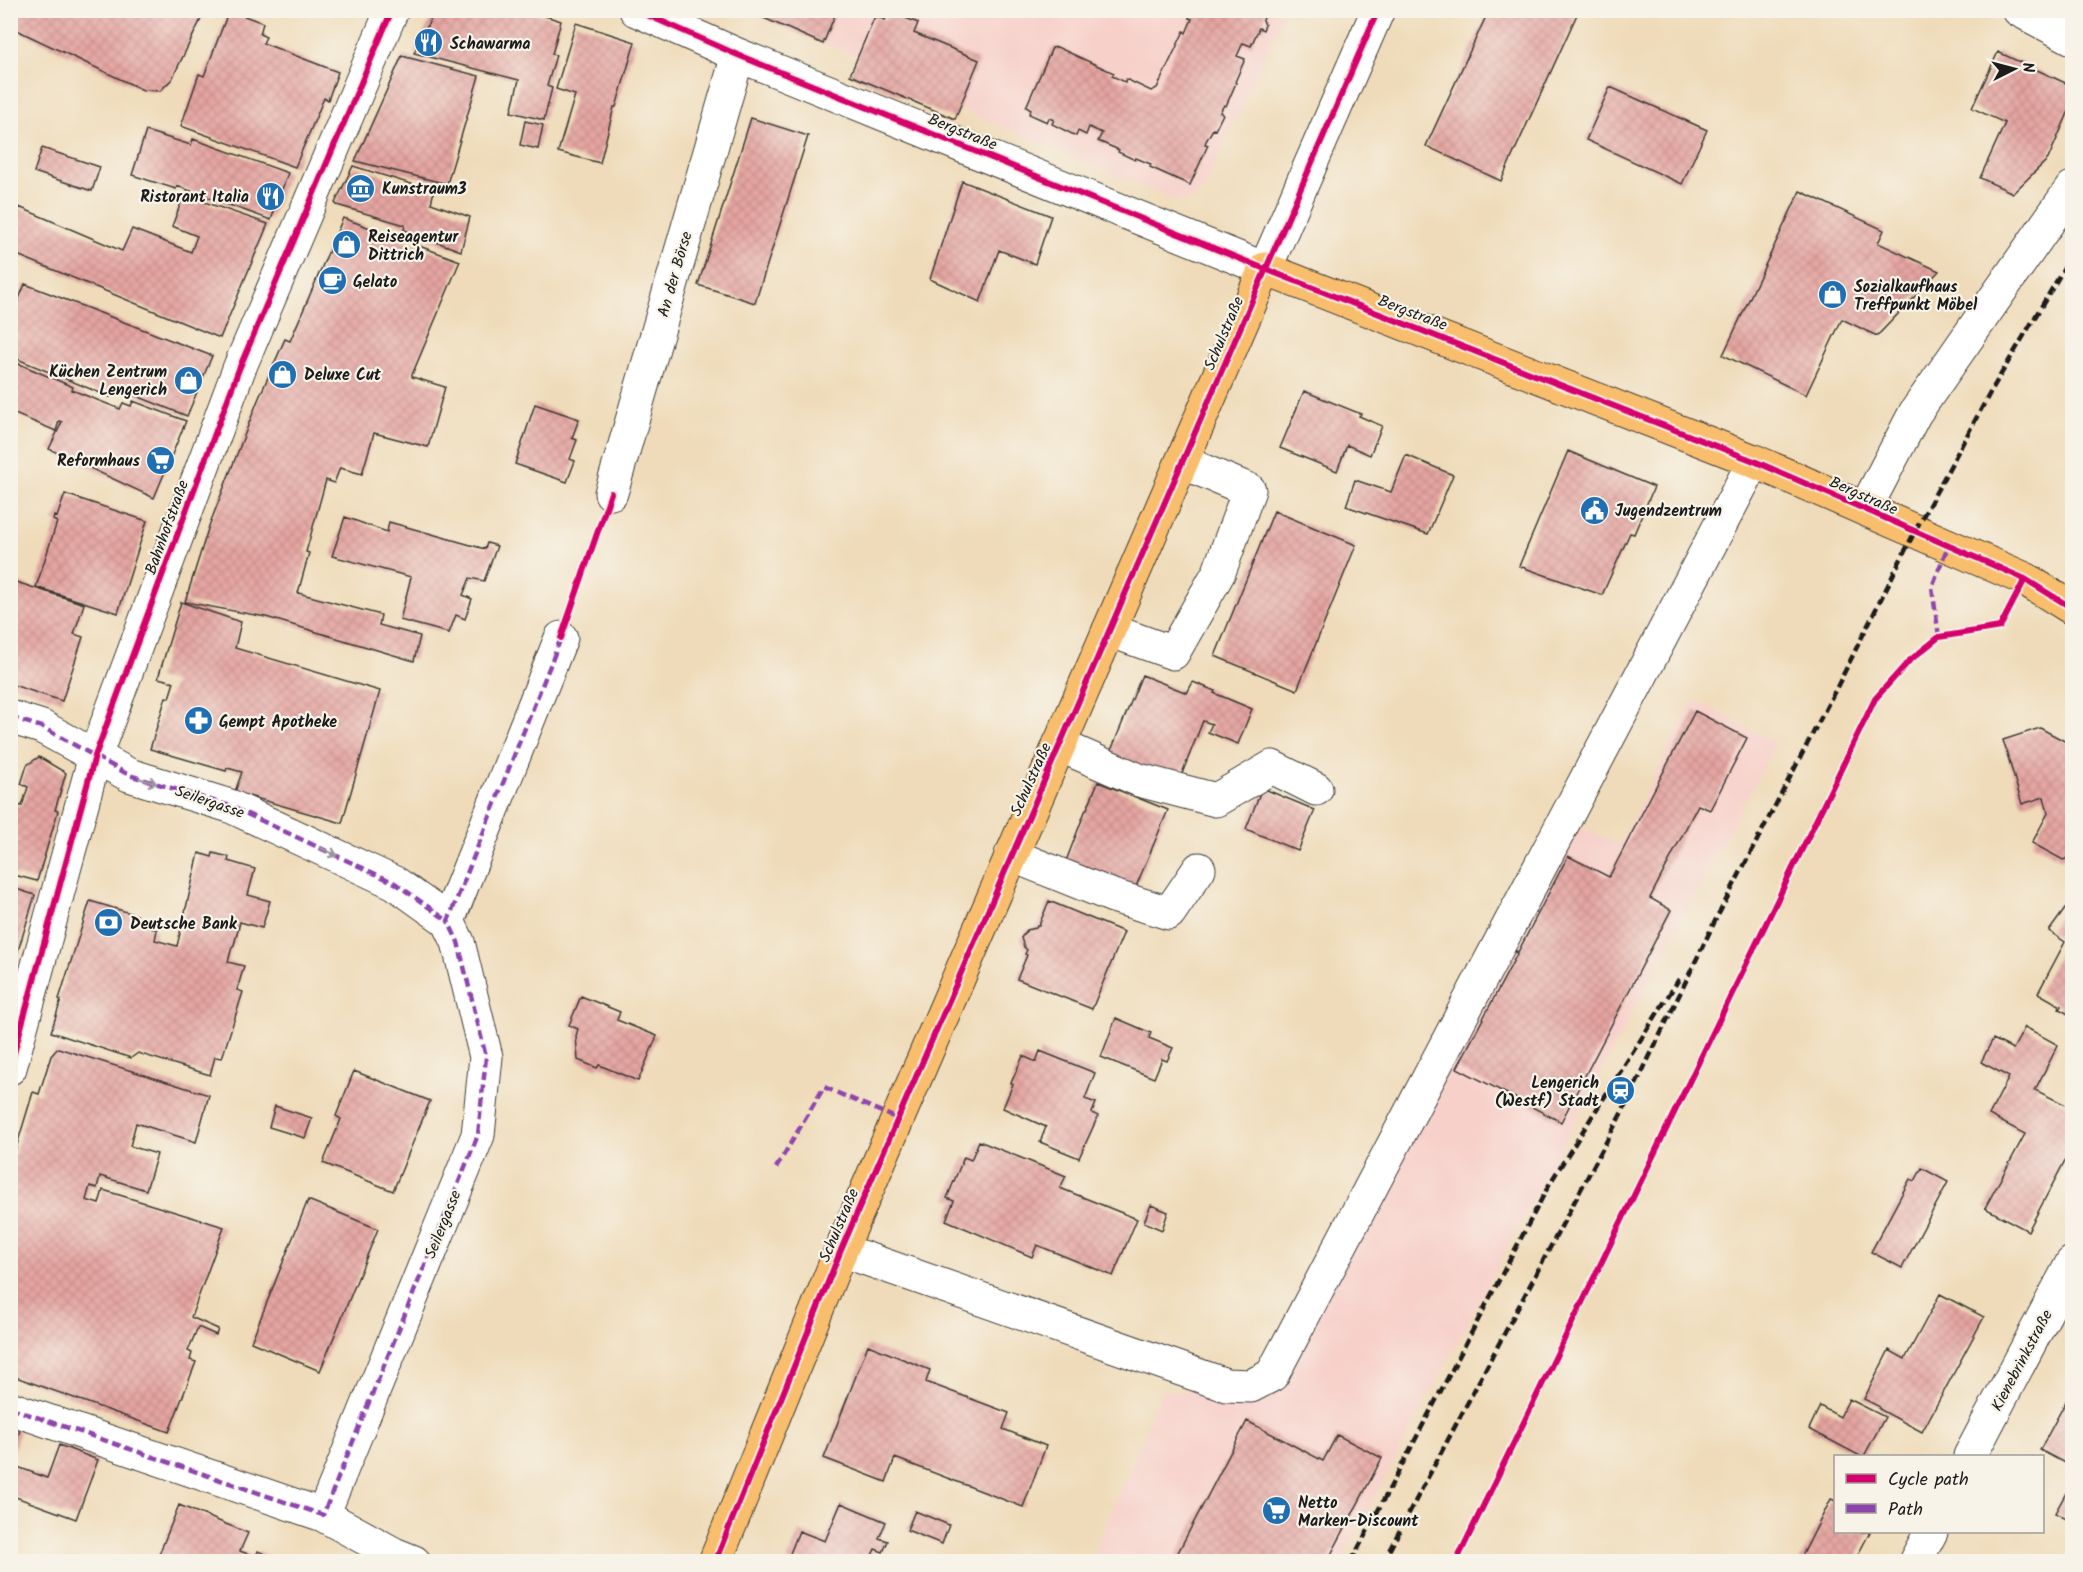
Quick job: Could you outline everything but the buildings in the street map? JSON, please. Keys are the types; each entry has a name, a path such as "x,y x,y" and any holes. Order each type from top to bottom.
{"main road":[{"name":"Bergstraße","path":"1265,269 1754,461 2025,579 2073,608"},
{"name":"Schulstraße","path":"715,1562 842,1250 1265,269"}],"street":[{"name":"Bahnhofstraße","path":"10,1068 95,756 239,369 392,10"},
{"name":"Bergstraße","path":"636,10 738,55 1265,269"},
{"name":"Schulstraße","path":"1265,269 1378,10"},
{"path":"2019,10 2073,38"},
{"name":"An der Börse","path":"610,493 738,55"},
{"path":"1865,509 1915,413 2073,188"},
{"path":"842,1250 1226,1385 1251,1386 1272,1375 1754,461"},
{"path":"1109,630 1173,653 1219,572 1249,490 1182,462"},
{"path":"448,921 561,638"},
{"name":"Seilergasse","path":"10,717 42,727 129,775 230,806 396,883 448,921 458,942 486,1057 478,1135 323,1515"},
{"path":"1059,745 1139,780 1216,800 1272,767 1316,789"},
{"path":"1011,855 1113,896 1170,913 1199,869"},
{"name":"Kienebrinkstraße","path":"1971,1455 2073,1263"},
{"path":"10,1408 323,1515 394,1554 414,1562"},
{"path":"1915,1562 1930,1533"}],"shaded area":[{"path":"744,11 1285,11 1204,188 1193,201 1175,200 960,109 955,119 850,75 858,57"},
{"path":"1694,699 1776,743 1341,1561 1091,1562 1161,1391 1269,1390 1571,821 1619,845"}],"railway":[{"path":"1383,1562 1630,1097 1713,925 1915,531 1991,391 2072,255"},
{"path":"1351,1562 1550,1183 1679,979"}],"marked path":[{"path":"1939,637 1932,587 1948,546"},
{"path":"10,1408 323,1515 478,1135 486,1057 458,942 448,921 561,638"},
{"path":"10,717 42,727 129,775 230,806 395,883 448,921"},
{"path":"776,1168 824,1087 898,1119"}],"cycle path":[{"path":"10,1068 95,756 239,369 392,10"},
{"path":"636,10 738,55 1265,269 1754,461 2025,579 2072,608"},
{"path":"715,1562 841,1250 1378,10"},
{"path":"561,638 611,493"},
{"path":"1456,1562 1875,699 1909,661 1939,637 2000,627 2025,579"}],"place":[{"name":"Schawarma","path":"429,43"},
{"name":"Kunstraum3","path":"361,188"},
{"name":"Ristorant Italia","path":"270,196"},
{"name":"Reiseagentur Dittrich","path":"347,245"},
{"name":"Gelato","path":"332,281"},
{"name":"Sozialkaufhaus Treffpunkt Möbel","path":"1833,295"},
{"name":"Deluxe Cut","path":"283,374"},
{"name":"Küchen Zentrum Lengerich","path":"188,380"},
{"name":"Reformhaus","path":"161,460"},
{"name":"Jugendzentrum","path":"1594,510"},
{"name":"Gempt Apotheke","path":"198,721"},
{"name":"Deutsche Bank","path":"109,923"},
{"name":"Lengerich (Westf) Stadt","path":"1620,1091"},
{"name":"Netto Marken-Discount","path":"1277,1511"}]}
